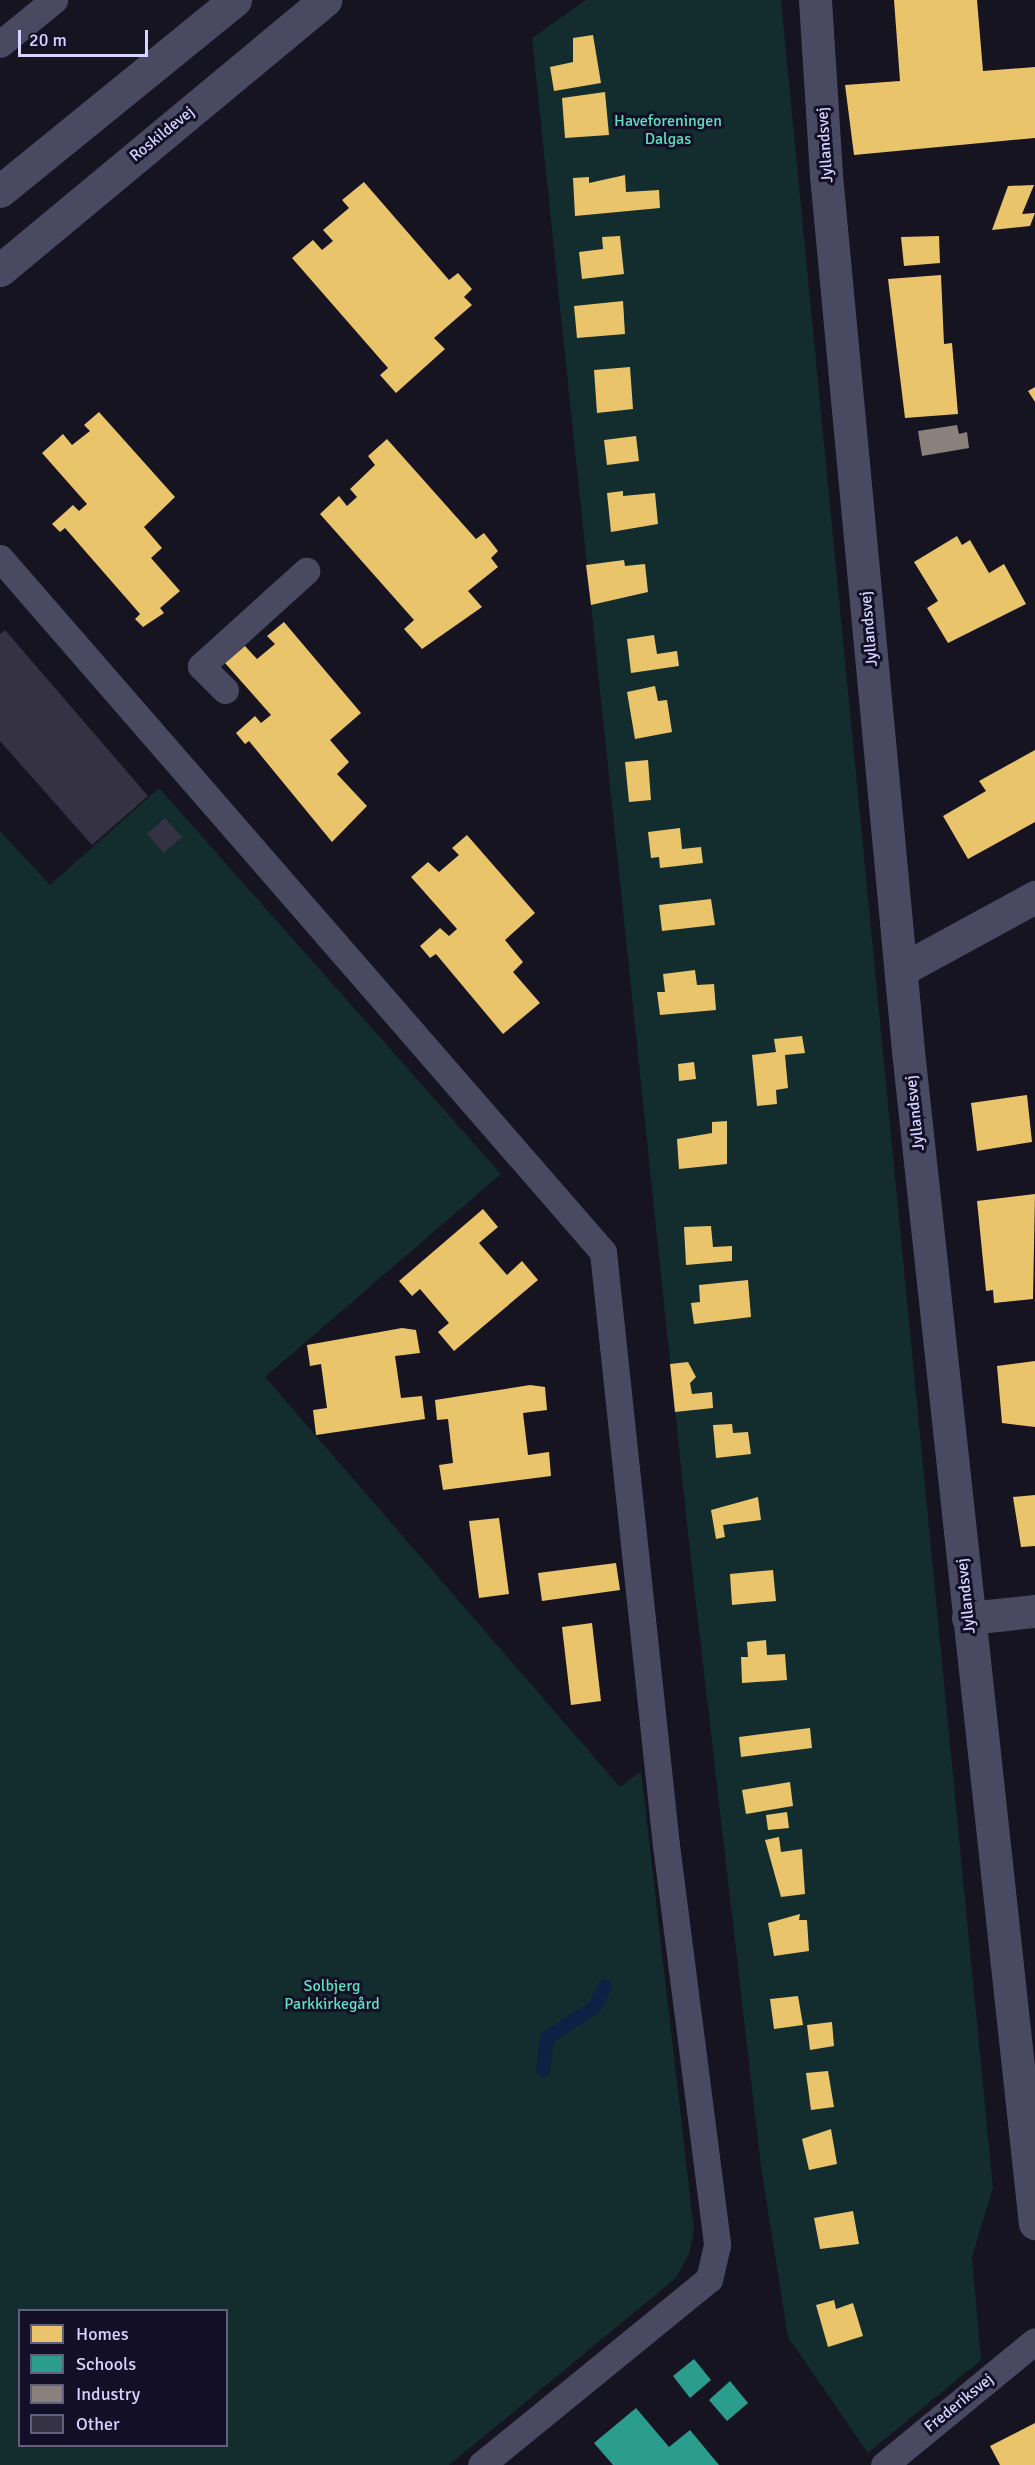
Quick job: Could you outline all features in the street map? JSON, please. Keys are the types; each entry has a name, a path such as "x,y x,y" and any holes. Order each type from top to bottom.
{"street":[{"path":"0,191 235,0"},
{"name":"Roskildevej","path":"0,270 325,0"},
{"name":"Jyllandsvej","path":"815,0 826,175 901,970 968,1618 1035,2223"},
{"path":"901,970 1035,897"},
{"path":"968,1618 1035,1611"}],"lane":[{"path":"0,44 54,0"},
{"path":"0,558 603,1252 666,1845 717,2245 709,2279 481,2465"},
{"path":"225,690 201,666 306,571"},
{"name":"Frederiksvej","path":"884,2465 1035,2341"}],"green space":[{"name":"Haveforeningen Dalgas","path":"586,0 781,0 993,2188 972,2257 981,2360 868,2453 788,2337 761,2167 688,1534 532,38"},
{"name":"Solbjerg Parkkirkegård","path":"159,788 501,1174 265,1377 620,1787 641,1771 694,2230 689,2254 676,2278 449,2465 0,2465 0,831 50,885"}],"building: Homes":[{"path":"894,0 977,0 983,71 1035,67 1035,138 854,155 845,85 900,81"},
{"path":"593,35 601,83 554,91 550,67 573,62 573,38"},
{"path":"605,92 609,135 565,138 562,98"},
{"path":"625,175 626,192 659,190 660,208 575,216 573,178 589,177 589,183"},
{"path":"364,182 449,280 458,273 472,289 464,297 472,305 434,338 445,349 396,393 380,375 388,368 292,258 313,240 322,250 333,241 323,230 349,208 342,200"},
{"path":"1034,185 1022,214 1035,213 1030,226 992,230 1008,186"},
{"path":"620,236 624,274 582,279 579,252 603,249 602,237"},
{"path":"939,236 940,263 904,266 901,237"},
{"path":"941,275 944,344 952,343 958,414 905,418 888,279"},
{"path":"623,301 625,334 577,338 574,306"},
{"path":"630,367 633,409 597,413 594,370"},
{"path":"1035,387 1035,402 1028,391"},
{"path":"99,412 175,497 144,527 162,548 151,558 180,591 160,608 164,613 143,627 135,619 140,614 65,528 60,532 52,524 73,505 79,511 87,504 42,453 63,434 72,445 90,431 84,425"},
{"path":"636,436 639,461 607,465 604,440"},
{"path":"387,439 476,539 484,533 498,551 491,558 498,567 468,591 482,607 422,649 404,629 414,620 320,514 339,496 347,506 357,497 350,489 375,465 368,456"},
{"path":"623,491 623,496 655,493 658,524 611,532 607,493"},
{"path":"957,536 962,545 970,540 989,573 1004,564 1026,604 948,643 927,608 938,601 914,562"},
{"path":"624,560 625,566 645,564 648,592 591,605 586,565"},
{"path":"284,622 361,713 330,740 349,762 337,774 367,806 332,842 249,741 245,744 236,733 255,716 261,723 271,715 225,663 245,646 257,659 275,644 267,636"},
{"path":"654,635 657,654 677,651 679,666 631,673 627,639"},
{"path":"655,686 658,701 667,700 672,732 635,739 627,692"},
{"path":"1035,750 1035,822 968,859 943,816 986,791 979,781"},
{"path":"648,760 651,800 629,802 625,762"},
{"path":"680,828 682,849 701,847 703,863 660,868 659,857 651,858 648,832"},
{"path":"467,835 535,913 505,940 523,962 513,972 540,1003 503,1034 436,954 430,958 420,946 440,928 449,936 457,929 411,877 428,862 439,872 459,855 452,848"},
{"path":"711,899 715,925 662,931 659,905"},
{"path":"695,970 697,985 714,984 716,1010 660,1015 657,992 665,992 663,974"},
{"path":"802,1036 805,1053 785,1055 788,1088 776,1090 777,1104 757,1106 752,1055 776,1052 774,1039"},
{"path":"694,1062 696,1079 679,1081 678,1064"},
{"path":"1027,1095 1032,1142 977,1151 971,1103"},
{"path":"727,1121 727,1164 679,1169 677,1139 712,1133 712,1122"},
{"path":"1035,1194 1033,1299 994,1303 993,1290 986,1291 977,1201"},
{"path":"483,1209 498,1227 479,1243 507,1275 522,1261 538,1280 454,1351 438,1332 449,1323 420,1289 412,1296 399,1281"},
{"path":"711,1226 713,1247 732,1246 732,1261 686,1265 684,1227"},
{"path":"748,1280 751,1317 694,1324 691,1303 700,1302 699,1285"},
{"path":"402,1328 416,1330 420,1353 395,1356 401,1398 422,1396 425,1419 316,1435 313,1410 327,1408 321,1364 310,1366 307,1345"},
{"path":"1035,1361 1035,1427 1002,1423 997,1366"},
{"path":"688,1362 696,1377 690,1383 692,1394 712,1392 713,1408 675,1412 670,1364"},
{"path":"530,1385 545,1387 547,1410 523,1413 528,1455 549,1452 551,1476 443,1490 439,1465 453,1463 448,1419 437,1420 435,1400"},
{"path":"732,1424 733,1433 748,1432 751,1454 716,1458 713,1425"},
{"path":"1035,1495 1035,1546 1021,1547 1013,1497"},
{"path":"758,1497 761,1520 723,1525 725,1537 716,1539 711,1510"},
{"path":"499,1518 509,1594 479,1598 469,1521"},
{"path":"616,1563 620,1590 542,1601 538,1573"},
{"path":"773,1570 776,1601 732,1605 730,1574"},
{"path":"592,1623 601,1701 571,1705 562,1627"},
{"path":"766,1640 767,1655 785,1654 787,1680 742,1683 741,1657 748,1657 747,1642"},
{"path":"810,1728 812,1748 741,1757 739,1737"},
{"path":"790,1782 793,1806 746,1814 742,1790"},
{"path":"787,1812 789,1828 768,1830 766,1815"},
{"path":"779,1837 781,1852 802,1849 805,1894 781,1897 765,1840"},
{"path":"800,1914 799,1920 807,1920 809,1951 774,1956 768,1923"},
{"path":"798,1996 803,2025 774,2029 770,1999"},
{"path":"832,2022 834,2046 810,2050 807,2025"},
{"path":"828,2071 834,2107 811,2110 806,2073"},
{"path":"831,2129 837,2164 809,2170 802,2139"},
{"path":"853,2211 859,2244 820,2249 814,2218"},
{"path":"834,2300 836,2309 853,2303 863,2336 828,2347 816,2305"},
{"path":"1035,2423 1035,2465 1000,2465 990,2446"}],"building: Schools":[{"path":"694,2359 711,2380 690,2398 673,2376"},
{"path":"730,2381 748,2403 727,2421 709,2400"},
{"path":"636,2408 669,2447 690,2430 719,2465 613,2465 594,2443"}],"building: Industry":[{"path":"957,425 959,434 967,432 969,448 922,456 918,431"}],"building: Other":[{"path":"5,630 148,796 92,845 0,741 0,634"},
{"path":"165,818 182,837 164,853 147,834"}],"waterway":[{"path":"543,2070 547,2038 595,2007 605,1986"}]}
